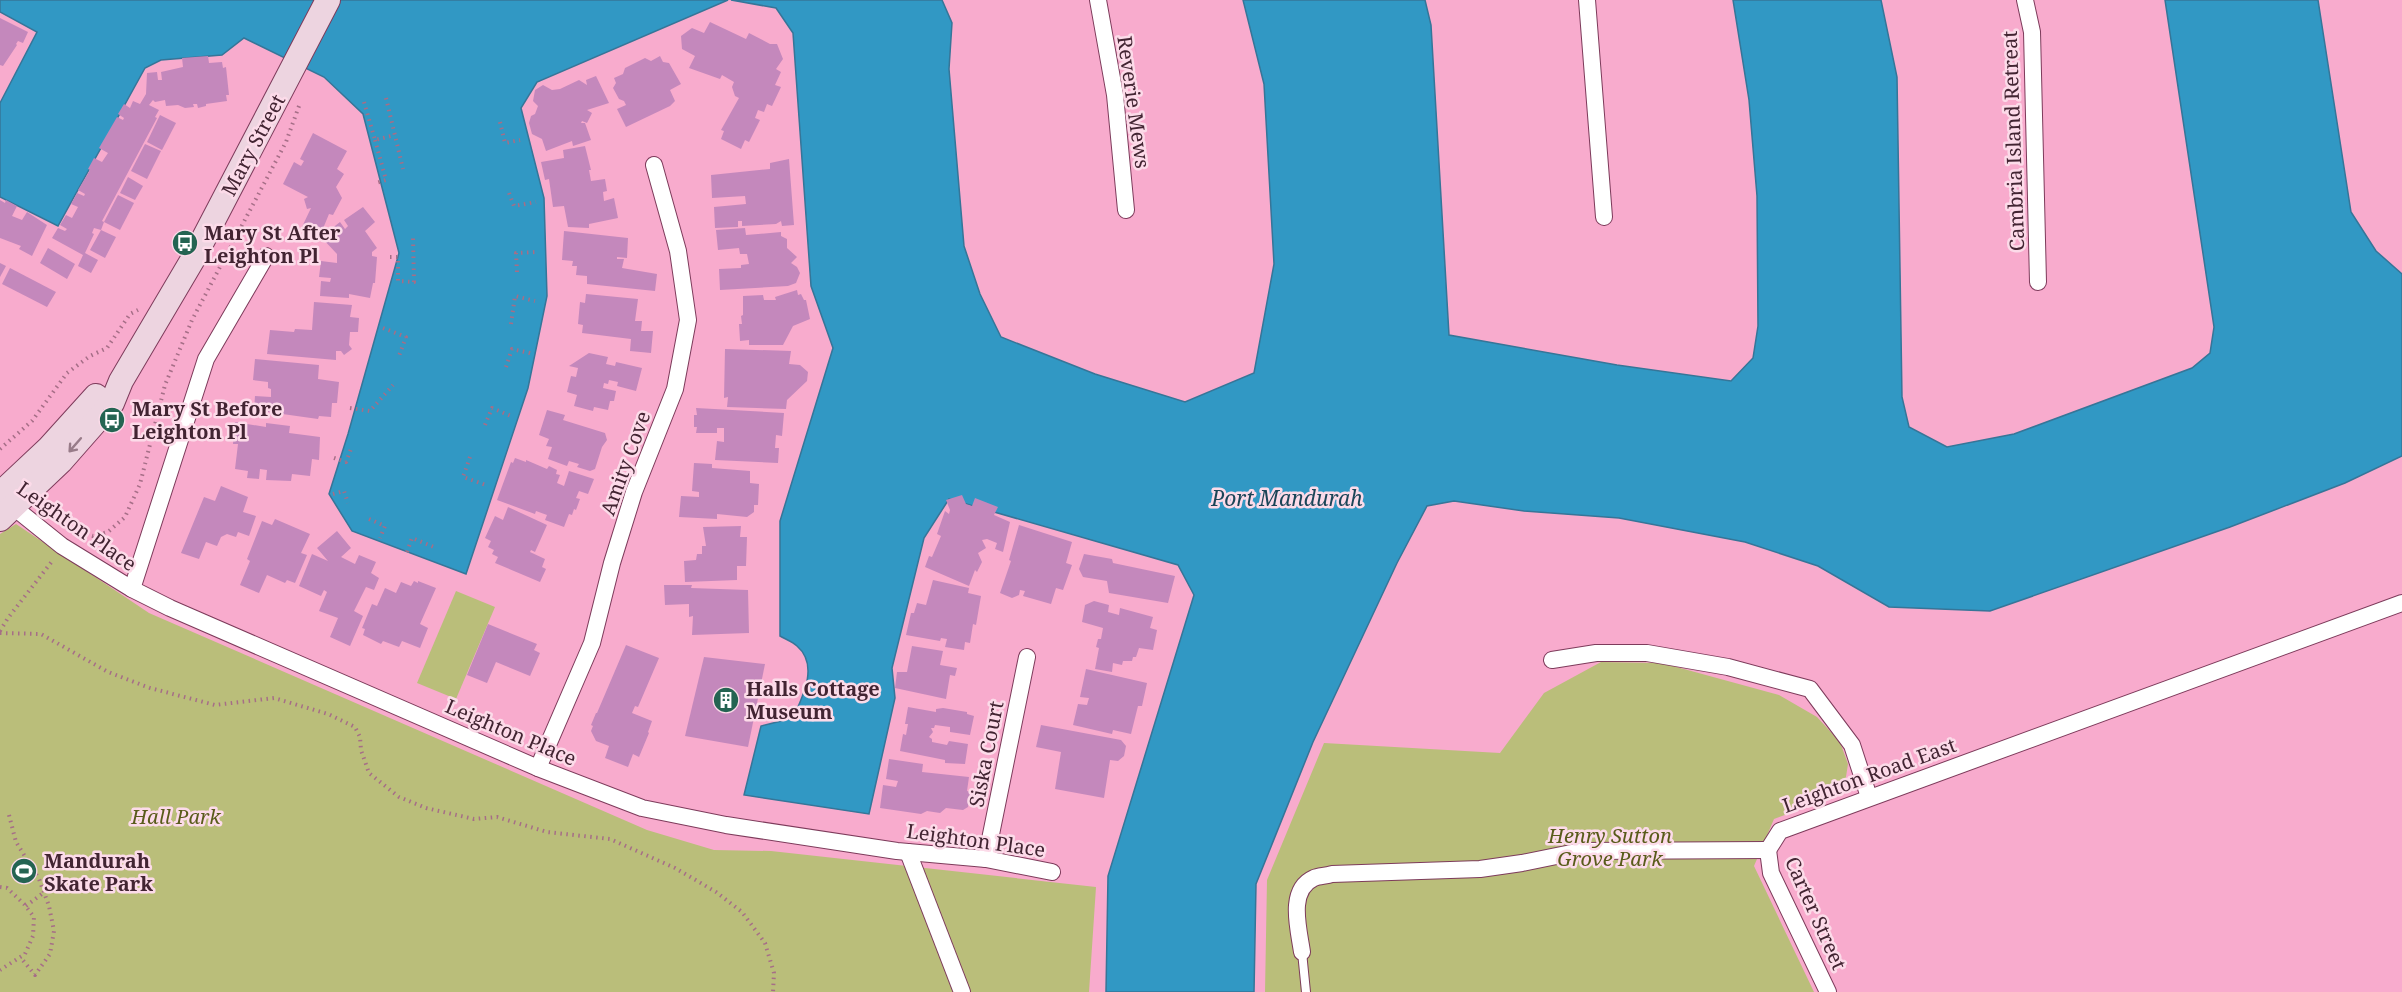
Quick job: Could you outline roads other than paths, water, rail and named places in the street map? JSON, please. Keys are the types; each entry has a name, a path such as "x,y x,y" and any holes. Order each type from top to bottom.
{"street":[{"name":"Mary Street","path":"3,504 61,461 112,403 121,381 193,259 328,0"},
{"name":"Reverie Mews","path":"1098,0 1115,96 1126,210"},
{"path":"1587,0 1604,217"},
{"name":"Cambria Island Retreat","path":"2025,0 2032,32 2038,282"},
{"name":"Amity Cove","path":"538,768 592,643 612,563 634,492 675,389 688,320 678,250 654,165"},
{"path":"132,589 206,359 266,256"},
{"name":"Leighton Place","path":"3,504 62,546 132,589 170,608 538,768 642,807 726,825 908,852 986,859 1053,872"},
{"name":"Leighton Road East","path":"1768,850 1780,831 2402,603"},
{"path":"1552,660 1596,653 1647,653 1728,667 1810,689 1852,745 1869,797"},
{"name":"Siska Court","path":"986,859 1027,657"},
{"path":"1302,952 1298,898 1304,885 1314,878 1332,874 1480,869 1522,863 1581,850 1768,850"},
{"name":"Carter Street","path":"1768,850 1771,873 1828,992"},
{"path":"908,852 962,992"}],"lane":[{"path":"1302,952 1306,992"}],"water":[{"path":"0,0 728,0 537,82 521,108 544,198 547,296 528,388 466,574 352,531 329,494 399,253 363,114 324,77 244,38 222,55 161,60 145,68 58,226 0,197 0,103 37,32 0,12"},
{"name":"Port Mandurah","path":"731,0 942,0 952,23 949,69 964,246 980,294 1001,337 1095,374 1185,402 1254,373 1274,264 1264,84 1243,0 1425,0 1431,25 1449,335 1617,365 1731,381 1753,358 1758,326 1757,196 1749,100 1733,0 1881,0 1897,77 1902,397 1909,427 1947,447 2014,434 2192,368 2210,353 2214,327 2165,0 2318,0 2351,212 2376,251 2402,274 2402,456 2345,483 2230,527 1990,611 1889,607 1818,566 1745,542 1619,518 1524,511 1454,501 1427,506 1397,563 1313,742 1256,884 1254,992 1106,992 1108,876 1194,595 1178,565 949,499 924,538 892,668 895,698 869,814 744,795 761,726 793,718 807,681 807,662 804,654 780,636 780,521 833,348 811,286 793,33 776,8"}],"place":[{"name":"Mary St After Leighton Pl","path":"185,243"},
{"name":"Mary St Before Leighton Pl","path":"112,420"},
{"name":"Halls Cottage Museum","path":"726,700"},
{"name":"Mandurah Skate Park","path":"24,871"}],"park label":[{"name":"Hall Park","path":"176,816"},
{"name":"Henry Sutton Grove Park","path":"1610,846"}]}
